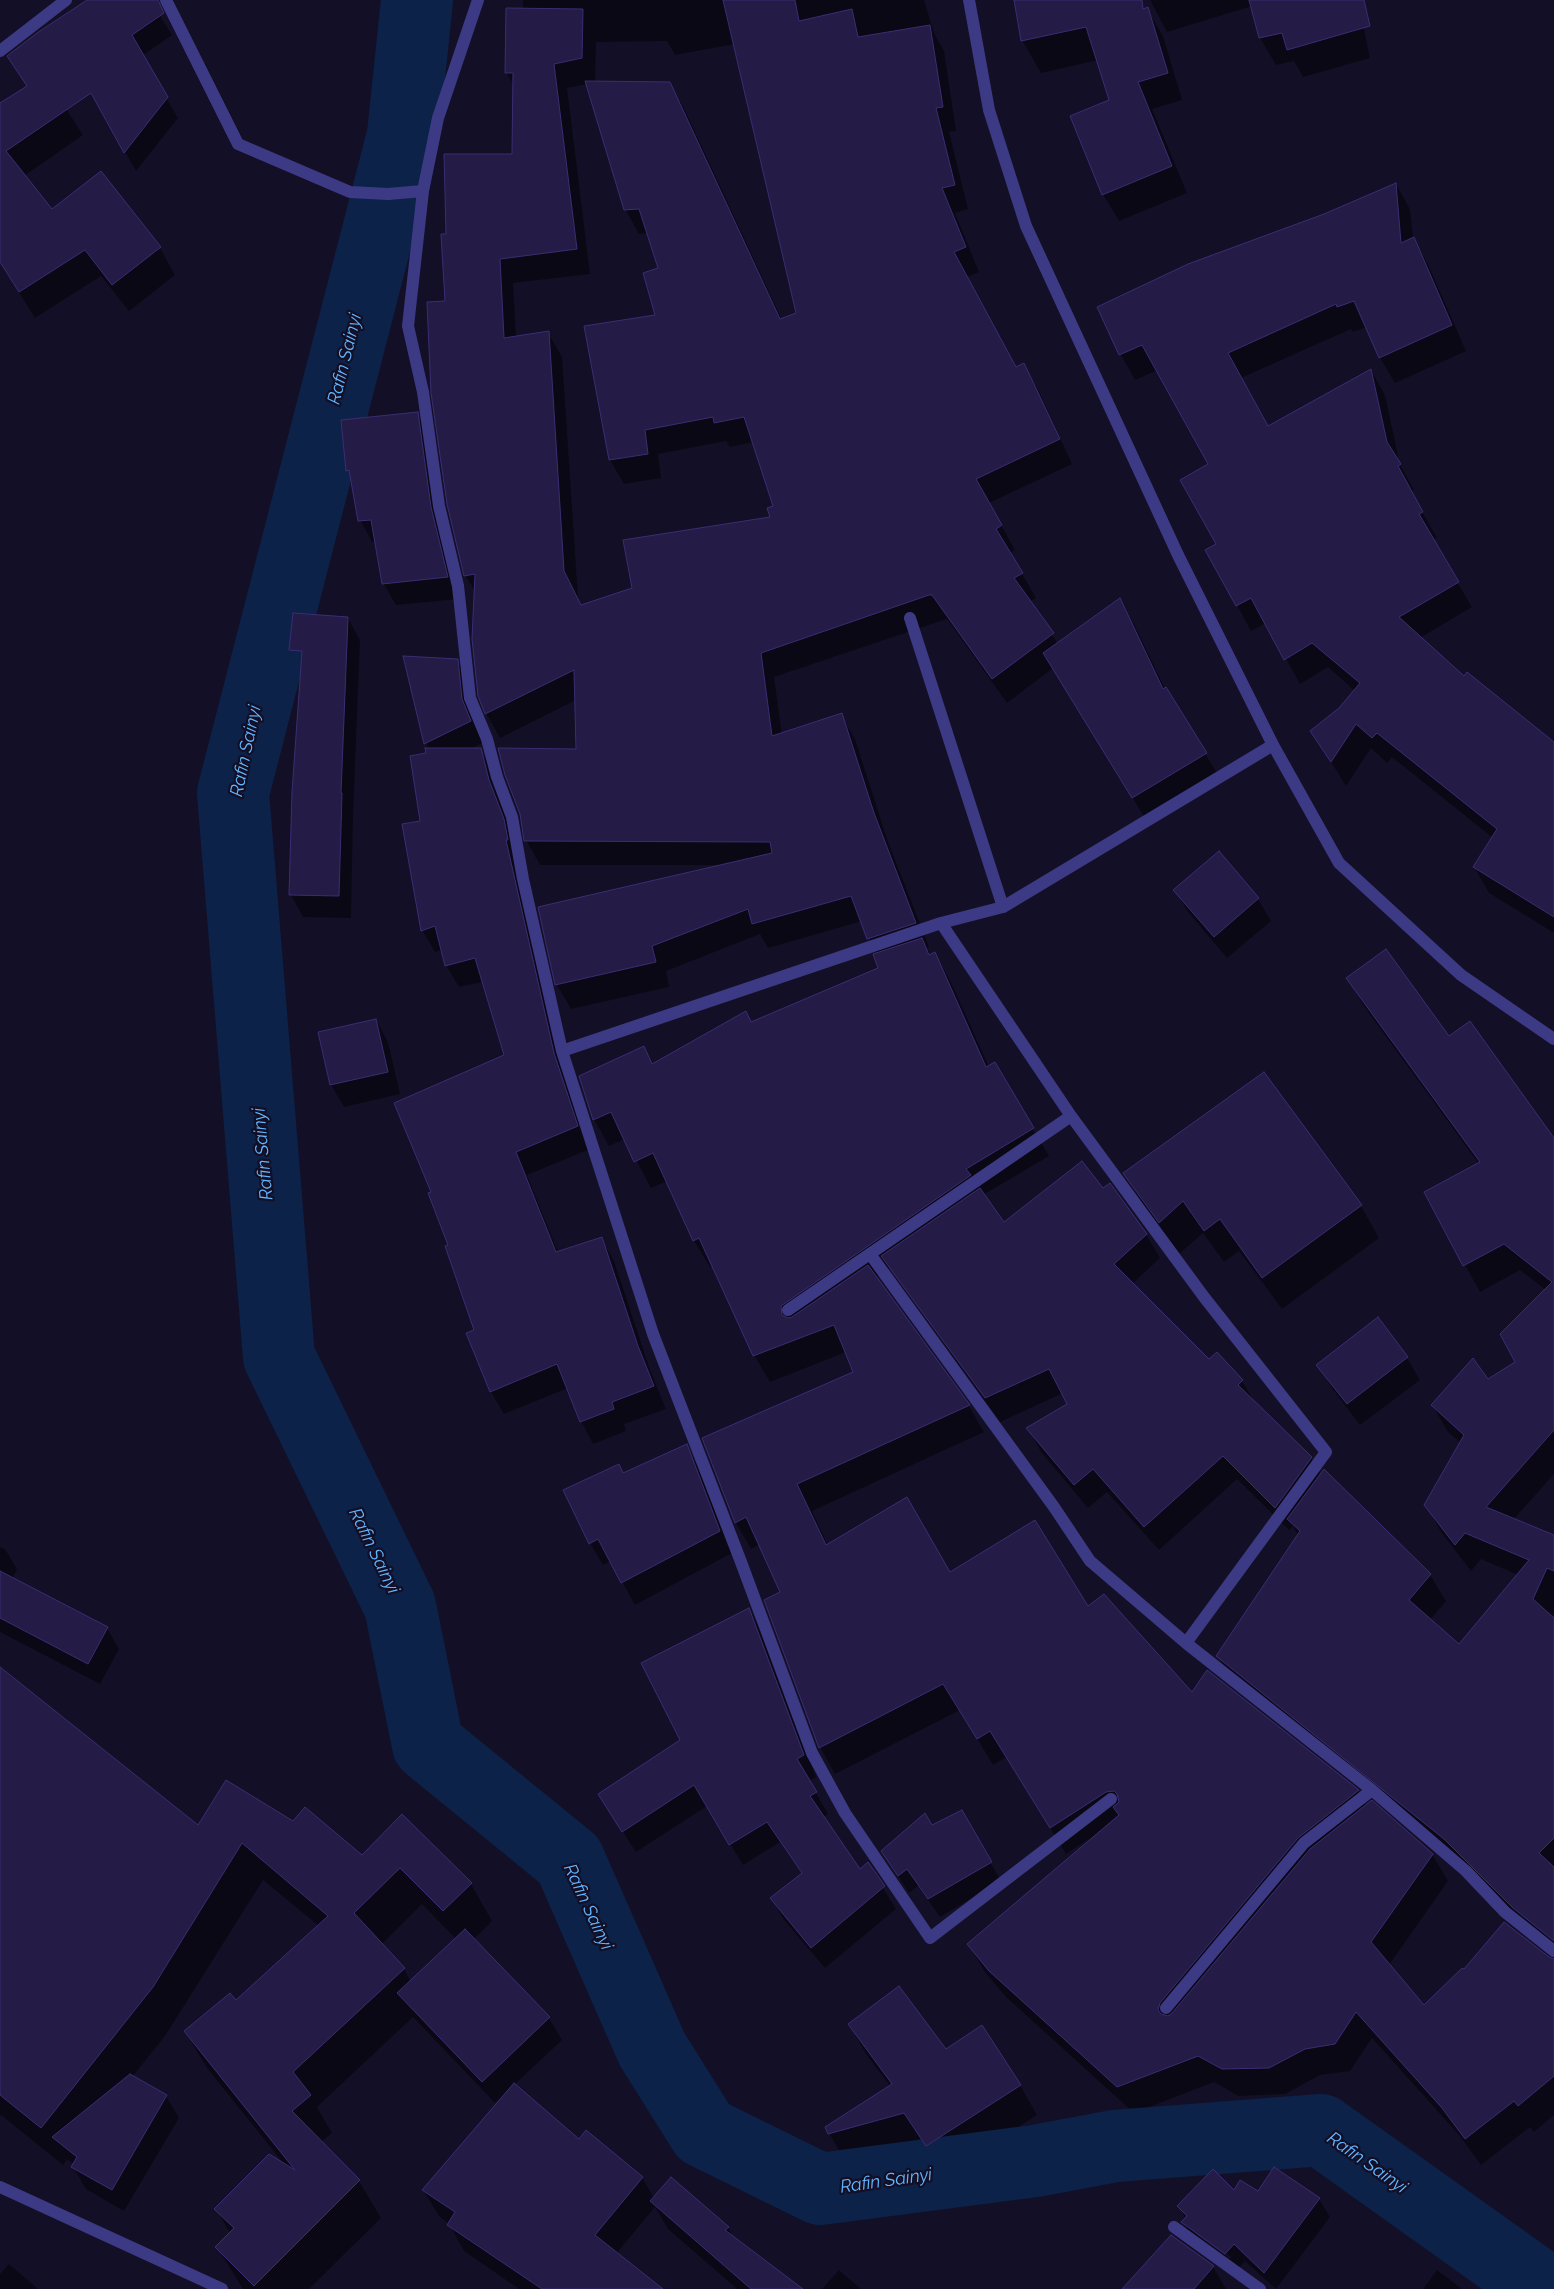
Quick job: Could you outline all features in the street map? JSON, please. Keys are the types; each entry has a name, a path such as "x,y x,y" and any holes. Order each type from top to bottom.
{"street":[{"path":"0,51 66,0"},
{"path":"166,0 238,144 350,192 388,194 423,191"},
{"path":"478,0 438,118 423,191 408,326 423,392 439,506 458,586 470,698 487,739 496,777 512,817 522,879 562,1051 653,1334 812,1753 845,1813 930,1938 1110,1799"},
{"path":"969,0 989,110 1026,226 1178,555 1273,744 1339,863 1461,975 1554,1039"},
{"path":"910,618 1003,907"},
{"path":"562,1051 941,923 1003,907 1273,744"},
{"path":"941,923 1071,1116 1204,1297 1326,1452 1186,1642"},
{"path":"788,1310 1071,1116"},
{"path":"870,1254 1054,1507 1090,1561 1186,1642 1372,1790 1466,1871 1505,1912 1554,1951"},
{"path":"1166,2008 1304,1843 1372,1790"},
{"path":"0,2187 222,2289"},
{"path":"1174,2227 1260,2289"}],"building":[{"path":"87,0 158,0 164,13 132,35 168,97 124,153 91,93 6,151 52,209 101,171 161,247 112,285 85,250 19,292 0,262 0,103 27,86 7,56 37,33"},
{"path":"723,0 795,0 799,21 852,9 858,37 930,25 943,107 936,108 955,185 942,188 966,247 954,252 1016,367 1024,363 1060,439 976,479 1002,525 996,529 1023,573 1014,578 1054,633 992,679 932,595 929,595 761,653 772,736 842,713 874,813 916,923 867,939 851,896 752,924 748,909 652,946 656,962 555,985 538,907 772,853 770,842 524,841 520,814 505,775 498,748 576,749 574,670 485,714 478,696 472,639 475,574 464,576 447,504 431,393 427,302 445,301 441,234 446,234 444,154 512,154 513,73 505,73 506,8 583,9 582,58 554,64 577,249 500,259 504,338 549,331 564,571 581,605 632,588 623,540 770,517 767,508 773,506 744,417 714,423 713,417 645,430 648,454 609,460 584,326 655,315 643,273 658,268 639,209 624,210 585,81 670,82 780,319 796,313"},
{"path":"1014,0 1142,0 1143,9 1148,7 1168,73 1138,82 1172,166 1102,195 1070,116 1109,100 1086,27 1021,41"},
{"path":"1249,0 1364,0 1370,26 1287,50 1282,33 1259,38"},
{"path":"1396,183 1401,243 1414,237 1452,325 1379,358 1354,301 1337,307 1336,304 1228,353 1268,426 1371,369 1387,442 1401,464 1398,466 1423,512 1419,514 1459,582 1399,617 1464,676 1467,672 1554,742 1554,917 1473,867 1497,829 1377,733 1372,738 1356,724 1331,762 1310,731 1339,708 1360,683 1312,643 1284,660 1251,598 1236,606 1205,550 1216,544 1180,480 1208,464 1142,345 1119,355 1097,307 1188,264 1324,214"},
{"path":"418,412 431,507 448,577 382,584 371,520 358,521 349,470 346,471 341,420"},
{"path":"1120,598 1163,689 1166,687 1207,753 1132,798 1043,653"},
{"path":"293,613 348,617 339,896 289,895 292,792 302,651 289,650"},
{"path":"403,656 458,659 462,699 471,721 424,744"},
{"path":"425,748 481,748 489,780 504,819 508,840 506,840 554,1053 578,1126 516,1152 556,1252 602,1237 638,1346 654,1386 612,1402 614,1409 580,1422 557,1364 490,1392 466,1333 474,1330 445,1246 448,1245 428,1193 431,1192 394,1103 504,1055 475,958 445,966 435,926 421,931 402,824 420,821 410,756 426,753"},
{"path":"1219,851 1259,898 1214,937 1173,890"},
{"path":"922,938 929,955 935,952 986,1067 995,1062 1034,1128 966,1169 971,1175 781,1306 782,1315 788,1318 792,1317 868,1265 970,1405 797,1484 826,1545 907,1497 950,1572 1035,1520 1088,1606 1104,1594 1192,1692 1207,1670 1359,1790 1298,1838 1160,2003 1158,2010 1161,2014 1168,2016 1172,2013 1310,1849 1372,1800 1433,1854 1371,1942 1424,2005 1462,1968 1464,1969 1504,1922 1554,1959 1554,2076 1518,2106 1514,2101 1465,2139 1442,2108 1356,2012 1335,2044 1305,2049 1269,2068 1222,2069 1198,2056 1117,2087 989,1971 967,1944 1119,1815 1113,1807 1119,1802 1117,1794 1114,1791 1106,1792 1050,1828 990,1731 977,1739 943,1684 819,1748 764,1600 780,1592 746,1517 735,1523 702,1438 853,1372 834,1325 753,1356 699,1238 693,1241 653,1153 634,1162 611,1112 593,1120 579,1076 644,1046 652,1064 746,1011 751,1022 878,968 873,954"},
{"path":"1386,949 1449,1036 1470,1021 1554,1138 1554,1430 1486,1507 1554,1535 1554,1571 1547,1568 1533,1599 1554,1618 1554,1838 1539,1853 1554,1867 1554,1941 1513,1908 1444,1839 1216,1656 1300,1531 1287,1519 1324,1469 1431,1574 1409,1600 1459,1644 1529,1560 1465,1533 1455,1545 1424,1505 1464,1435 1431,1405 1473,1358 1488,1379 1515,1362 1500,1334 1552,1282 1504,1244 1463,1266 1424,1192 1480,1162 1346,978"},
{"path":"376,1019 388,1072 330,1085 318,1032"},
{"path":"1264,1072 1362,1205 1262,1278 1220,1219 1204,1231 1183,1201 1159,1223 1123,1173"},
{"path":"1082,1161 1103,1188 1110,1183 1147,1234 1114,1264 1209,1359 1217,1352 1243,1380 1238,1385 1312,1457 1275,1508 1223,1456 1144,1527 1093,1469 1074,1485 1026,1428 1067,1404 1049,1369 985,1398 881,1256 980,1188 1004,1222"},
{"path":"1378,1317 1408,1357 1347,1404 1316,1365"},
{"path":"687,1444 720,1531 621,1583 598,1539 589,1544 563,1490 619,1464 623,1473"},
{"path":"0,1571 108,1627 88,1664 0,1618"},
{"path":"749,1608 804,1755 797,1759 817,1792 810,1796 860,1869 868,1862 885,1886 811,1948 770,1898 802,1873 767,1822 729,1845 694,1785 622,1832 598,1794 680,1740 641,1663"},
{"path":"0,1667 198,1825 226,1780 293,1821 305,1807 362,1855 402,1814 472,1883 443,1911 400,1868 354,1913 405,1968 293,2072 311,2095 292,2111 360,2180 254,2286 215,2247 234,2228 214,2209 269,2154 295,2170 184,2031 230,1993 236,2000 328,1916 242,1843 153,1987 41,2128 0,2095"},
{"path":"962,1810 992,1862 928,1899 907,1869 898,1876 881,1851 925,1813 932,1825"},
{"path":"465,1929 550,2017 482,2082 397,1993"},
{"path":"899,1986 946,2049 982,2025 1021,2085 926,2146 904,2113 828,2134 825,2127 892,2084 848,2024"},
{"path":"130,2074 167,2095 112,2190 71,2167 77,2157 52,2137"},
{"path":"514,2083 579,2139 586,2130 643,2177 595,2235 663,2289 542,2289 447,2225 455,2212 422,2190"},
{"path":"1274,2167 1320,2198 1264,2273 1234,2244 1225,2254 1181,2222 1187,2216 1177,2206 1213,2169 1234,2190 1240,2180 1258,2191"},
{"path":"671,2177 729,2227 725,2230 803,2289 751,2289 650,2201"},
{"path":"1171,2235 1214,2266 1194,2289 1122,2289"}],"waterway":[{"name":"Rafin Sainyi","path":"417,0 403,135 233,793 279,1357 400,1606 428,1745 569,1860 652,2049 704,2132 820,2189 1035,2161 1115,2146 1321,2130 1544,2289"}]}
